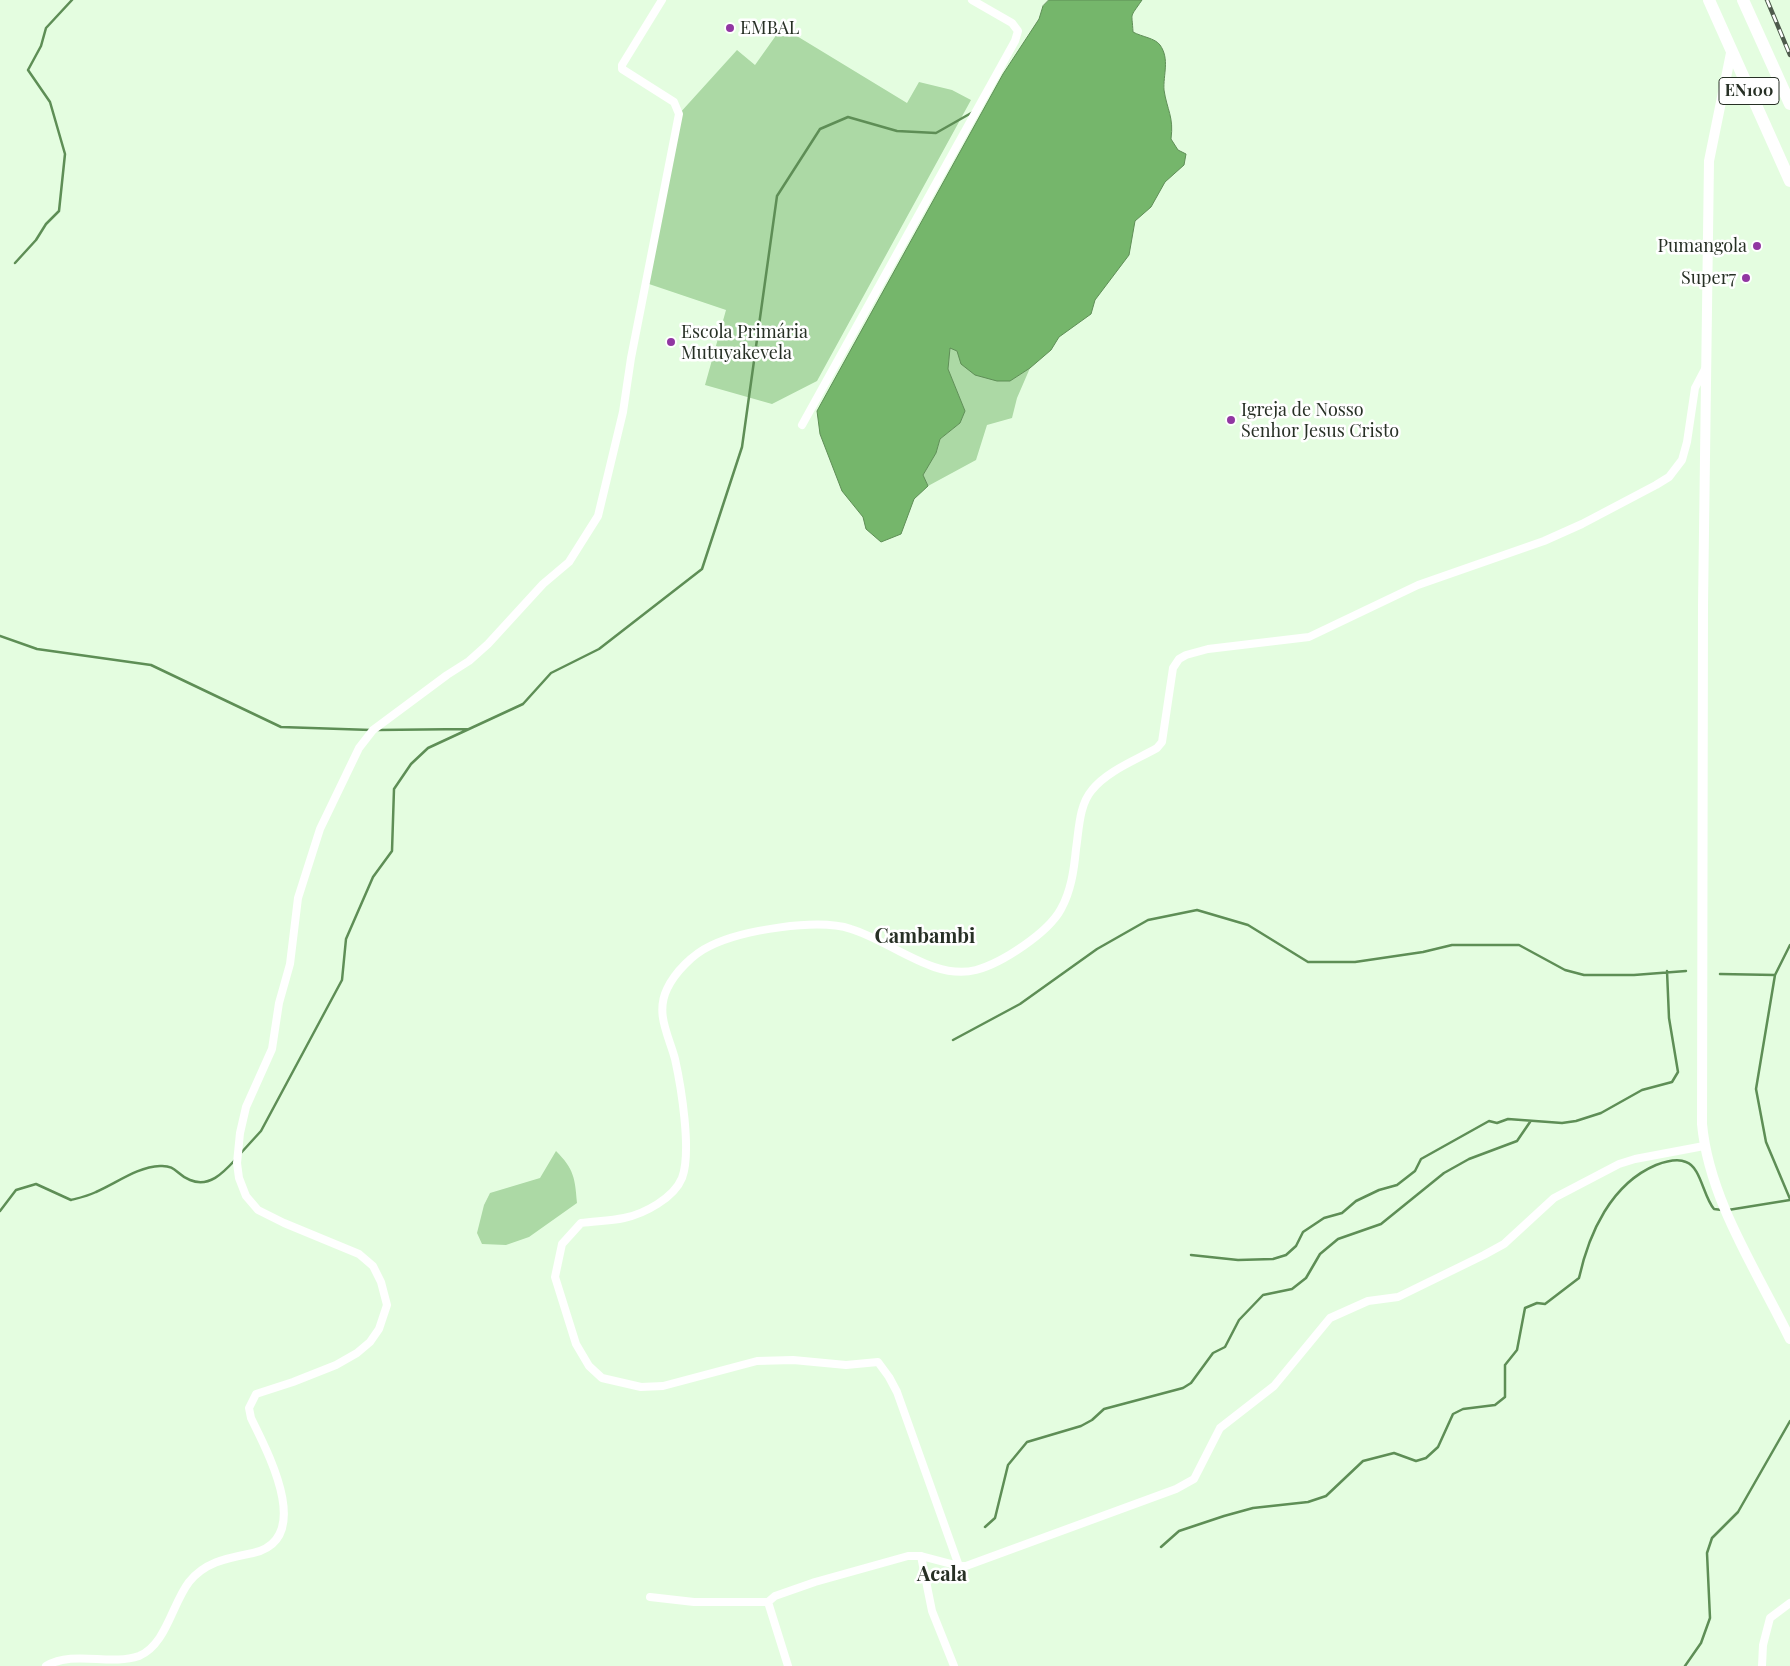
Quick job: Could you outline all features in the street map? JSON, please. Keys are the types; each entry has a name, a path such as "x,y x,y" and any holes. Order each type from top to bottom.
{"highway":[{"name":"EN100","path":"1709,0 1731,53 1790,181"},
{"name":"EN100","path":"1743,0 1790,104"}],"street":[{"path":"46,1666 70,1658 121,1660 144,1654 158,1640 189,1582 200,1572 213,1563 265,1549 272,1542 283,1523 285,1508 281,1487 252,1418 249,1408 252,1400 256,1394 328,1369 357,1353 370,1342 382,1321 386,1305 381,1282 373,1266 359,1254 284,1223 258,1210 251,1204 239,1178 237,1163 240,1133 246,1107 272,1049 279,1003 290,964 298,898 320,829 359,748 380,724 469,661 488,644 543,584 569,562 598,516 623,412 631,358 680,114 674,102 622,69 622,65 662,0"},
{"path":"802,425 1016,41 1018,31 1012,23 972,0"},
{"path":"1731,53 1709,161 1705,369 1702,1124 1704,1146 1731,1226 1790,1339"},
{"path":"959,1566 897,1392 890,1377 878,1362 872,1361 846,1365 793,1360 757,1361 692,1380 664,1386 641,1387 602,1378 581,1355 555,1277 562,1244 581,1223 626,1218 660,1202 681,1179 686,1157 684,1126 677,1070 662,1019 666,991 691,959 710,946 748,934 808,924 834,924 850,928 876,937 934,968 948,971 974,970 1003,959 1049,924 1061,910 1072,881 1082,813 1092,790 1108,777 1157,748 1162,742 1173,668 1179,659 1208,649 1309,637 1418,585 1544,542 1656,485 1669,477 1682,460 1687,442 1695,388 1705,369"},
{"path":"650,1597 694,1602 768,1602 774,1596 832,1576 908,1556 921,1556 959,1566 966,1566 1185,1484 1194,1479 1220,1428 1274,1386 1330,1318 1368,1301 1398,1297 1484,1255 1511,1238 1554,1198 1619,1164 1635,1159 1704,1146"},
{"path":"921,1556 932,1611 954,1666"},
{"path":"768,1602 788,1666"},
{"path":"1762,1666 1763,1645 1770,1618 1790,1603"}],"shaded area":[{"path":"1049,0 1142,0 1132,15 1133,32 1155,41 1163,50 1165,56 1164,90 1171,119 1171,139 1178,150 1186,154 1184,165 1165,182 1151,207 1135,221 1129,255 1095,300 1091,314 1059,337 1051,350 1030,368 1010,381 997,381 975,375 961,364 957,351 950,348 948,369 965,411 960,423 940,439 936,453 923,475 928,486 914,499 901,534 881,542 866,529 863,517 842,491 820,434 817,411 1003,74 1039,19 1043,6"},
{"path":"782,27 907,103 919,82 952,90 971,100 817,381 772,404 705,385 726,310 646,283 679,114 737,50 755,65"},
{"path":"950,347 957,351 961,360 971,371 985,376 1010,381 1030,368 1017,398 1012,418 987,425 976,460 928,486 923,475 936,453 940,439 960,423 965,411 948,369"},
{"path":"556,1151 570,1169 577,1203 529,1237 506,1245 482,1244 477,1233 484,1205 490,1193 540,1178"}],"waterway":[{"path":"15,263 36,240 46,224 59,211 65,154 50,102 28,70 41,46 46,28 72,0"},
{"path":"240,1154 261,1131 342,980 346,939 373,877 392,851 394,789 411,764 428,748 523,704 551,673 599,649 702,569 742,447 777,196 820,129 848,117 897,131 936,133 973,112"},
{"path":"0,636 37,649 151,665 281,727 371,730"},
{"path":"377,730 469,729"},
{"path":"953,1040 1020,1004 1097,949 1148,920 1197,910 1248,925 1308,962 1355,962 1423,952 1452,945 1519,945 1565,970 1584,975 1634,975 1686,971"},
{"path":"1790,945 1775,975 1756,1089 1766,1142 1790,1199"},
{"path":"1191,1255 1238,1260 1273,1259 1286,1255 1296,1246 1303,1232 1324,1218 1342,1213 1356,1201 1379,1190 1397,1185 1415,1171 1421,1159 1489,1121 1497,1123 1508,1119 1562,1123 1576,1121 1601,1113 1642,1090 1672,1082 1678,1072 1669,1018 1667,971"},
{"path":"1720,974 1775,975"},
{"path":"985,1527 995,1518 1008,1465 1027,1442 1081,1426 1092,1420 1104,1409 1183,1388 1191,1383 1213,1353 1225,1347 1239,1320 1263,1295 1292,1289 1306,1278 1320,1254 1338,1239 1381,1224 1444,1173 1469,1159 1517,1141 1530,1122"},
{"path":"0,1211 16,1190 36,1184 71,1200 84,1197 135,1172 152,1167 166,1166 190,1180 197,1182 209,1181 226,1170 235,1160"},
{"path":"1161,1547 1179,1531 1224,1516 1253,1508 1308,1502 1326,1496 1363,1461 1394,1453 1416,1461 1426,1458 1438,1447 1453,1414 1463,1409 1495,1405 1505,1397 1505,1365 1517,1350 1525,1308 1537,1303 1545,1304 1579,1278 1589,1244 1604,1212 1614,1197 1640,1173 1656,1165 1675,1160 1686,1162 1691,1165 1699,1176 1714,1209 1722,1210"},
{"path":"1728,1210 1790,1200"},
{"path":"1685,1666 1701,1643 1710,1618 1707,1553 1712,1538 1738,1512 1790,1421"}],"railway":[{"path":"1767,0 1790,55"}],"place":[{"name":"EMBAL","path":"730,28"},
{"name":"Pumangola","path":"1757,246"},
{"name":"Super7","path":"1746,278"},
{"name":"Escola Primária Mutuyakevela","path":"671,342"},
{"name":"Igreja de Nosso Senhor Jesus Cristo","path":"1231,420"}],"district":[{"name":"Cambambi","path":"925,937"},
{"name":"Acala","path":"942,1575"}]}
